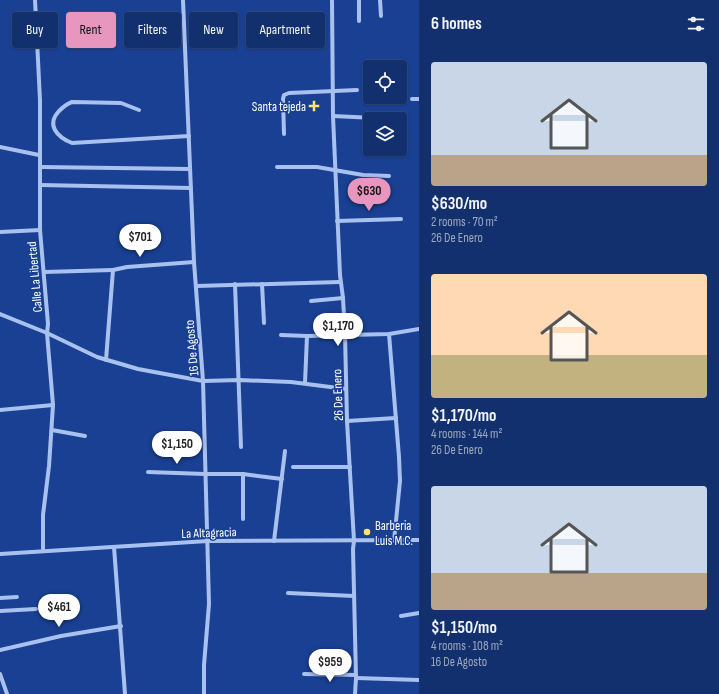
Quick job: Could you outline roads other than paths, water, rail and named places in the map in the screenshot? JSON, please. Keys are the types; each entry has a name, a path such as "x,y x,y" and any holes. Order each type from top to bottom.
{"street":[{"name":"Calle La Libertad","path":"35,0 40,100 40,230 53,405 52,430 43,515 43,552"},
{"name":"16 De Agosto","path":"183,0 194,262 203,380 208,542 209,604 204,665 204,694"},
{"name":"26 De Enero","path":"332,0 332,91 337,221 340,282 343,298 345,334 347,421 354,541 355,694"},
{"path":"359,0 360,21"},
{"path":"380,0 381,16"},
{"path":"284,134 284,95 289,93 357,90"},
{"path":"412,99 419,99"},
{"path":"139,110 121,103 72,102 67,103 55,116 53,127 55,131 67,141 72,143 188,136"},
{"path":"333,116 363,117"},
{"path":"0,147 40,155"},
{"path":"40,167 190,168"},
{"path":"277,167 317,167 363,175 389,176"},
{"path":"40,186 191,188"},
{"path":"337,221 401,219"},
{"path":"0,232 40,230"},
{"path":"44,272 113,270 127,266 194,262"},
{"path":"106,360 113,270"},
{"path":"196,286 340,282"},
{"path":"234,284 241,447"},
{"path":"262,284 264,323"},
{"path":"311,301 343,298"},
{"path":"0,314 47,333 97,357 138,368 203,380 305,383 346,389"},
{"path":"281,335 307,336 389,334 419,329"},
{"path":"389,334 400,481 394,541"},
{"path":"305,383 307,336"},
{"path":"0,410 53,405"},
{"path":"347,421 396,418"},
{"path":"52,430 85,436"},
{"path":"274,541 285,451"},
{"path":"293,468 350,467"},
{"path":"148,472 243,474 282,479"},
{"path":"243,474 243,520"},
{"name":"La Altagracia","path":"0,554 208,542 419,540"},
{"path":"114,547 125,694"},
{"path":"288,593 354,596"},
{"path":"0,598 17,597"},
{"path":"0,611 36,609"},
{"path":"401,616 419,613"},
{"path":"0,650 61,636 121,626"},
{"path":"0,674 7,694"},
{"path":"304,674 419,680"}],"place":[{"name":"Santa tejeda","path":"314,106"},
{"name":"Barberia Luis M.C.","path":"367,532"}]}
